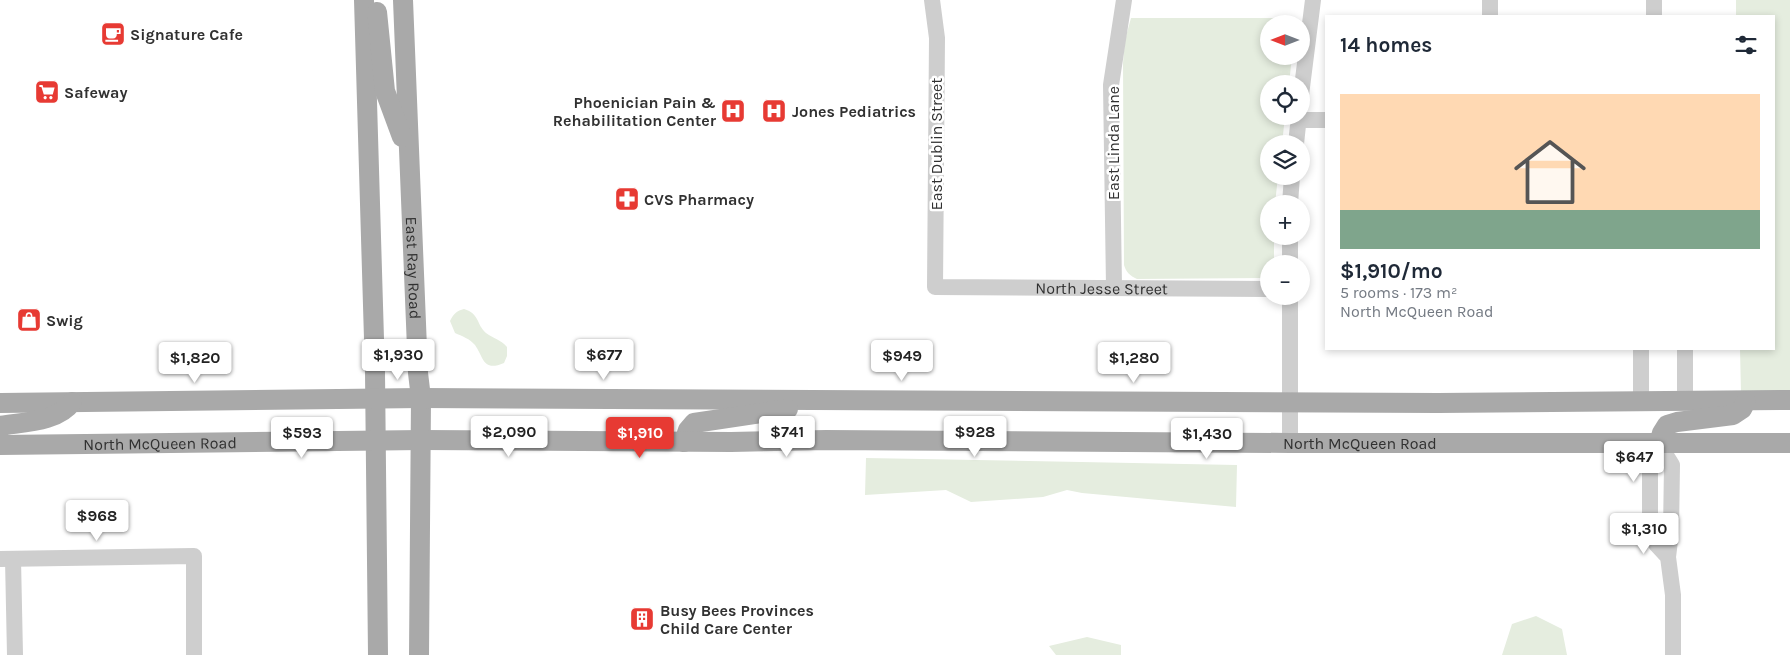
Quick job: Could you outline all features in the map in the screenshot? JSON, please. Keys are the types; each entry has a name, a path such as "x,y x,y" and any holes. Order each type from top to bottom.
{"main road":[{"path":"364,0 372,214 376,399 378,655"},
{"path":"375,0 385,90 408,155"},
{"name":"East Ray Road","path":"403,0 417,363 421,398 419,655"},
{"path":"0,403 421,398 1290,402 1790,400"},
{"path":"684,442 688,430 694,423 725,417 784,410 826,399"},
{"path":"1659,444 1662,433 1667,425 1733,415 1742,409 1746,401"},
{"path":"0,426 54,416 67,409 72,402"},
{"name":"North McQueen Road","path":"0,445 422,440 1790,443"}],"street":[{"name":"East Dublin Street","path":"932,0 937,38 935,288"},
{"name":"East Linda Lane","path":"1114,288 1111,85 1124,0"},
{"path":"1304,75 1313,0"},
{"path":"1490,0 1490,15"},
{"path":"1654,0 1654,15"},
{"path":"1310,119 1325,120"},
{"name":"North Jesse Street","path":"935,288 1260,289"},
{"path":"1290,305 1290,443"},
{"path":"1641,350 1641,401"},
{"path":"1684,350 1685,401"},
{"path":"1659,444 1650,460 1650,532 1656,544 1668,557 1673,595 1673,655"},
{"path":"15,655 7,559 194,556 194,655"}],"shaded area":[{"path":"1736,0 1790,0 1790,393 1741,393 1740,350 1775,350 1775,15 1736,15"},
{"path":"1131,18 1260,18 1260,65 1291,65 1290,75 1260,75 1260,125 1284,125 1283,135 1260,135 1260,185 1277,185 1276,195 1260,195 1260,245 1274,245 1274,255 1260,255 1260,278 1137,279 1126,270 1124,265 1123,63 1125,40"},
{"path":"464,309 475,316 486,333 507,347 507,356 504,363 488,365 473,343 455,333 450,321 456,313"},
{"path":"866,458 1237,465 1236,507 1067,490 1043,497 971,502 946,490 865,495"},
{"path":"1536,616 1562,629 1567,655 1502,655 1512,624"},
{"path":"1087,637 1121,645 1121,655 1056,655 1049,646"}],"place":[{"name":"Signature Cafe","path":"113,34"},
{"name":"Safeway","path":"47,92"},
{"name":"Phoenician Pain & Rehabilitation Center","path":"733,111"},
{"name":"Jones Pediatrics","path":"774,111"},
{"name":"CVS Pharmacy","path":"627,199"},
{"name":"Swig","path":"29,320"},
{"name":"Busy Bees Provinces Child Care Center","path":"642,619"}]}
